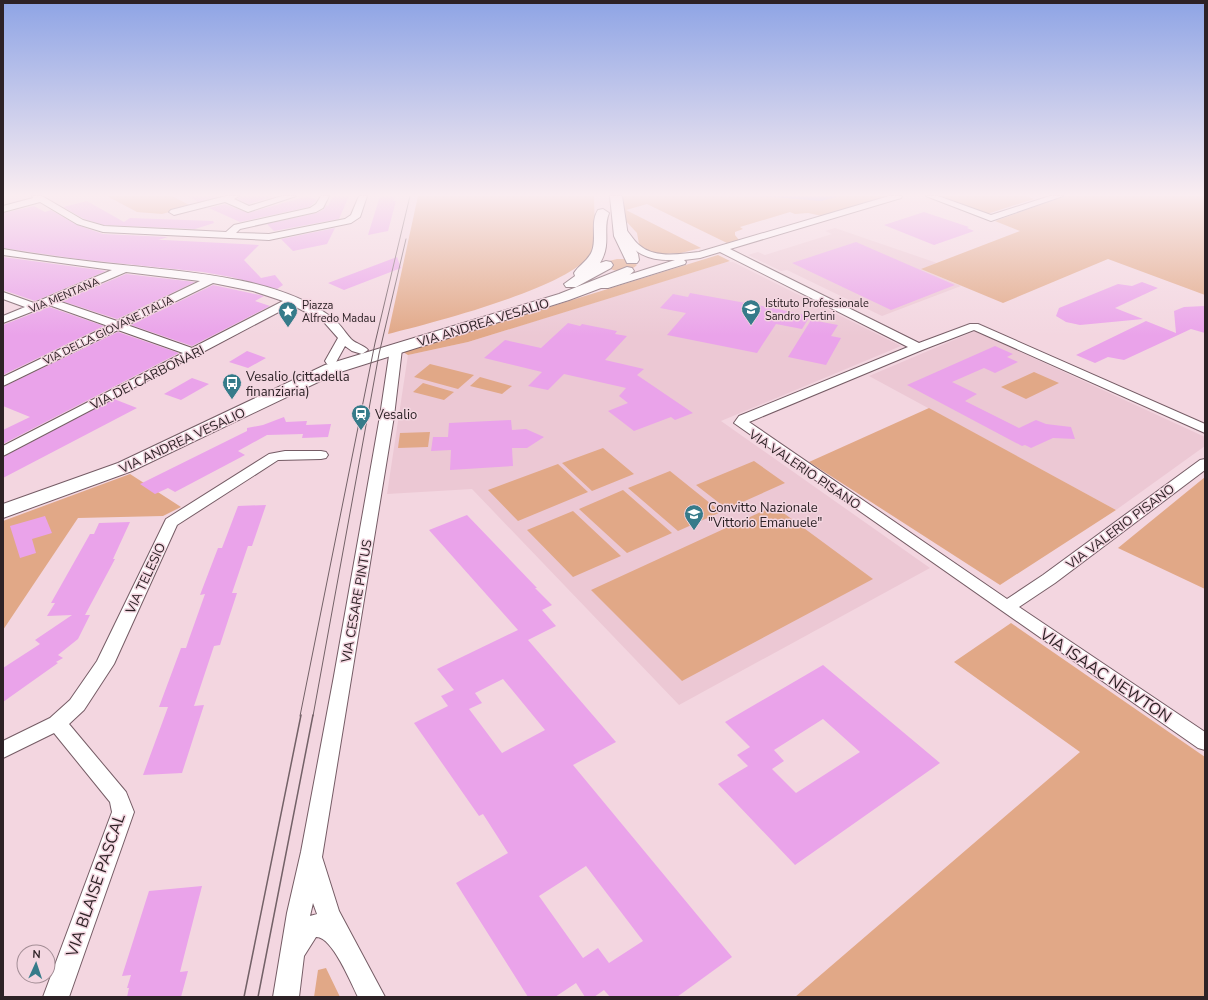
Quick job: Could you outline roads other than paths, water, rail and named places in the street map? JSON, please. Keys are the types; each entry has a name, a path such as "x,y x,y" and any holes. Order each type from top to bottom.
{"main road":[{"path":"604,260 611,249 610,243"},
{"path":"625,243 631,254 631,266"},
{"path":"604,260 622,259 631,266"},
{"name":"VIA ANDREA VESALIO","path":"3,501 72,477 139,450 331,361 564,287 604,260"},
{"name":"VIA ANDREA VESALIO","path":"3,511 125,467 331,369 564,297 620,276 631,266"}],"street":[{"name":"VIA ANDREA VESALIO","path":"632,243 636,248 652,255 669,258"},
{"name":"VIA ANDREA VESALIO","path":"564,297 573,296 742,243"},
{"path":"721,249 918,347"},
{"path":"3,252 124,269 212,279 272,294 310,309 328,320 340,333 343,339 354,349 362,350"},
{"name":"VIA ANDREA VESALIO","path":"631,266 669,258 700,255"},
{"path":"631,266 655,270"},
{"name":"VIA MENTANA","path":"3,320 124,269"},
{"name":"VIA DELLA GIOVANE ITALIA","path":"3,382 212,279"},
{"path":"3,295 35,307"},
{"path":"49,301 195,353"},
{"name":"VIA DEI CARBONARI","path":"3,452 195,353 291,301"},
{"name":"VIA VALERIO PISANO","path":"1205,429 980,327 969,326 744,419 741,423 1007,607 1049,580 1205,463"},
{"path":"331,361 343,339"},
{"name":"VIA CESARE PINTUS","path":"286,997 299,913 312,852 387,416 396,349"},
{"name":"VIA TELESIO","path":"3,750 57,722 77,705 105,664 171,522 274,457 285,455 321,455"},
{"name":"VIA ISAAC NEWTON","path":"1007,607 1205,742"},
{"name":"VIA BLAISE PASCAL","path":"56,997 123,812 119,798 57,722"},
{"name":"VIA CESARE PINTUS","path":"312,852 319,890 344,944 372,997"},
{"name":"VIA CESARE PINTUS","path":"291,965 299,944 309,927 318,924 324,925 332,930 344,944"}],"tram line":[{"path":"300,716 375,343 399,243"},
{"path":"313,716 379,354 405,243"},
{"path":"244,997 301,715"},
{"path":"258,997 313,715"}],"place":[{"name":"Istituto Professionale Sandro Pertini","path":"751,326"},
{"name":"Piazza Alfredo Madau","path":"288,328"},
{"name":"Vesalio (cittadella finanziaria)","path":"232,400"},
{"name":"Vesalio","path":"361,431"},
{"name":"Convitto Nazionale \"Vittorio Emanuele\"","path":"694,531"}]}
